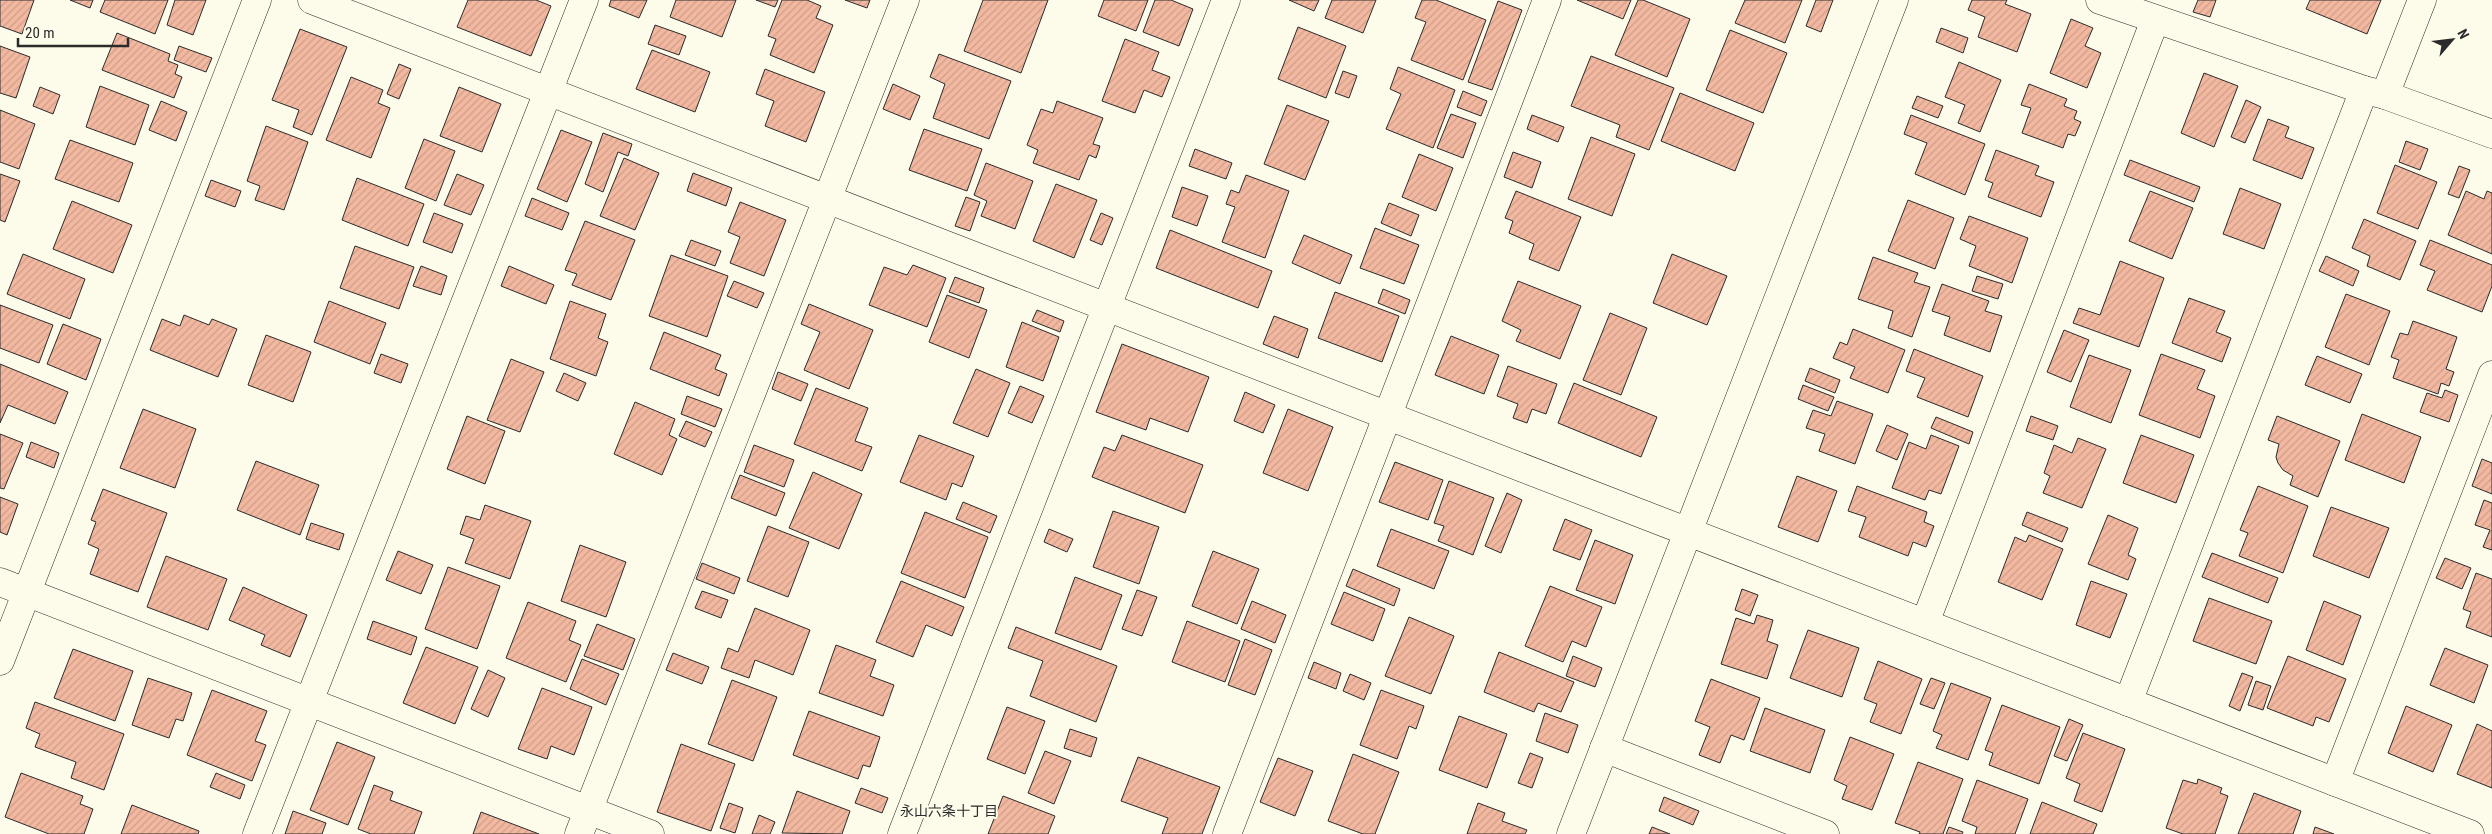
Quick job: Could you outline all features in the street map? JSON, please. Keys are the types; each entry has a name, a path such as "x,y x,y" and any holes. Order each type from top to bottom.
{"street":[{"path":"0,661 257,0"},
{"path":"312,0 2470,834"},
{"path":"257,834 584,0"},
{"path":"583,822 905,0"},
{"path":"902,834 1108,308 1226,0"},
{"path":"1228,834 1548,0"},
{"path":"1571,834 1894,0"},
{"path":"2100,0 2492,134"},
{"path":"2128,702 2375,93 2422,0"},
{"path":"1925,624 2155,20"},
{"path":"2335,782 2492,375"},
{"path":"0,582 309,703 583,822 650,834"},
{"path":"1604,748 1825,834"}],"building":[{"path":"0,0 34,0 22,34 0,26"},
{"path":"70,0 93,0 90,8"},
{"path":"105,0 168,0 155,34 100,12"},
{"path":"175,0 206,0 193,35 167,25"},
{"path":"468,0 536,0 551,6 531,56 457,27"},
{"path":"611,0 647,0 639,18 609,6"},
{"path":"676,0 736,0 722,37 670,17"},
{"path":"756,0 778,0 775,7"},
{"path":"782,0 807,0 821,6 816,18 833,25 814,73 770,55 776,39 768,36"},
{"path":"845,0 870,0 867,8"},
{"path":"983,0 1048,0 1021,73 964,51"},
{"path":"1104,0 1148,0 1136,31 1098,16"},
{"path":"1155,0 1171,0 1193,9 1179,46 1143,32"},
{"path":"1289,0 1319,0 1314,11"},
{"path":"1332,0 1376,0 1363,33 1325,18"},
{"path":"1422,0 1436,0 1486,20 1463,80 1411,60 1426,22 1415,18"},
{"path":"1577,0 1631,0 1623,19"},
{"path":"1638,0 1643,0 1690,19 1667,77 1615,55"},
{"path":"1745,0 1802,0 1785,43 1735,23"},
{"path":"1816,0 1833,0 1821,32 1806,26"},
{"path":"1972,0 2007,0 2005,4 2031,14 2017,52 1978,37 1985,17 1968,10"},
{"path":"2198,0 2216,0 2210,17 2193,12"},
{"path":"2310,0 2381,0 2367,34 2306,9"},
{"path":"1498,1 1522,10 1492,90 1468,82"},
{"path":"2071,19 2093,28 2085,46 2101,53 2087,88 2050,73"},
{"path":"655,25 686,36 679,55 648,44"},
{"path":"1298,27 1346,46 1326,98 1278,79"},
{"path":"1941,28 1968,38 1963,53 1936,42"},
{"path":"300,29 347,47 312,135 293,127 299,110 272,100"},
{"path":"1730,30 1787,53 1763,113 1706,90"},
{"path":"117,33 170,54 168,61 178,65 175,74 182,77 174,98 102,70"},
{"path":"1125,39 1159,52 1152,70 1170,77 1162,97 1144,90 1135,113 1102,101"},
{"path":"0,46 30,57 16,98 0,93"},
{"path":"179,46 212,58 206,72 174,60"},
{"path":"652,50 710,72 695,112 636,89"},
{"path":"939,54 1011,81 989,139 933,118 945,84 930,77"},
{"path":"1591,56 1674,88 1649,150 1616,137 1620,125 1571,106"},
{"path":"1959,62 2001,80 1980,132 1958,123 1965,105 1945,97"},
{"path":"399,64 411,69 399,99 387,94"},
{"path":"1398,67 1455,90 1433,148 1386,129 1401,94 1390,89"},
{"path":"765,69 825,92 806,142 765,126 774,101 756,94"},
{"path":"1343,71 1357,76 1349,98 1335,93"},
{"path":"2204,73 2238,86 2214,147 2181,133"},
{"path":"351,77 383,90 378,103 390,108 371,158 326,140"},
{"path":"893,84 920,96 910,120 883,109"},
{"path":"2029,84 2067,99 2064,106 2077,111 2074,119 2081,122 2075,136 2068,134 2063,148 2022,133 2031,108 2021,105"},
{"path":"100,86 149,105 135,145 86,127"},
{"path":"40,87 60,95 53,114 33,106"},
{"path":"459,87 501,104 482,152 440,136"},
{"path":"1463,91 1487,101 1481,116 1457,107"},
{"path":"1680,93 1754,123 1735,171 1661,141"},
{"path":"1917,96 1943,106 1938,118 1912,108"},
{"path":"2246,100 2261,107 2245,143 2231,137"},
{"path":"161,101 187,112 176,141 149,130"},
{"path":"1057,101 1103,118 1093,144 1100,146 1096,158 1089,155 1079,180 1033,163 1038,150 1027,145 1041,109 1053,113"},
{"path":"1287,105 1329,121 1305,180 1264,164"},
{"path":"0,110 35,124 19,169 0,162"},
{"path":"1451,114 1476,123 1463,158 1437,148"},
{"path":"1532,115 1564,127 1558,142 1527,129"},
{"path":"1911,115 1985,144 1965,195 1915,174 1927,143 1904,134"},
{"path":"2268,119 2289,127 2285,137 2314,148 2302,179 2253,160"},
{"path":"266,126 308,142 284,210 255,200 260,186 247,181"},
{"path":"924,129 982,149 967,191 909,170"},
{"path":"561,130 592,142 567,202 537,189"},
{"path":"603,133 632,144 628,156 618,152 603,192 585,184"},
{"path":"1591,137 1635,154 1612,216 1568,199"},
{"path":"424,139 455,151 436,201 405,188"},
{"path":"70,140 133,163 119,202 55,179"},
{"path":"2406,141 2428,149 2420,170 2399,162"},
{"path":"1195,149 1232,163 1226,179 1189,166"},
{"path":"1996,150 2039,166 2035,175 2054,182 2041,217 1988,197 1993,183 1985,180"},
{"path":"1513,152 1541,162 1532,188 1504,177"},
{"path":"1419,154 1453,168 1436,211 1402,197"},
{"path":"624,158 659,173 635,230 600,216"},
{"path":"2130,160 2200,187 2194,202 2124,175"},
{"path":"986,163 1033,181 1015,229 981,216 987,201 974,195"},
{"path":"2395,165 2437,182 2418,229 2377,213"},
{"path":"2459,166 2470,170 2459,198 2448,194"},
{"path":"693,173 732,188 726,206 687,191"},
{"path":"0,174 20,181 5,222 0,220"},
{"path":"457,174 484,185 471,215 444,205"},
{"path":"1246,175 1289,191 1265,258 1222,242 1235,207 1226,204 1231,190 1239,193"},
{"path":"357,178 424,204 408,246 342,220"},
{"path":"211,180 241,191 235,207 205,196"},
{"path":"1056,184 1097,200 1074,258 1033,241"},
{"path":"1182,187 1208,196 1197,226 1172,217"},
{"path":"2240,188 2281,204 2264,249 2223,234"},
{"path":"1516,191 1581,217 1559,271 1529,259 1534,244 1509,233 1513,221 1505,218"},
{"path":"2150,191 2193,208 2172,259 2129,241"},
{"path":"2466,191 2484,199 2487,191 2492,193 2492,254 2448,235"},
{"path":"966,197 980,202 970,231 955,226"},
{"path":"532,198 569,213 562,230 525,216"},
{"path":"1908,200 1954,218 1935,269 1888,251"},
{"path":"72,201 132,225 113,273 53,249"},
{"path":"740,202 786,220 764,276 730,263 740,237 728,232"},
{"path":"1389,203 1419,215 1411,236 1381,223"},
{"path":"434,213 463,224 452,253 423,242"},
{"path":"1101,213 1113,218 1102,245 1090,240"},
{"path":"1969,216 2028,238 2012,283 1969,266 1976,246 1960,239"},
{"path":"2364,219 2416,241 2400,280 2367,266 2370,256 2352,248"},
{"path":"585,221 635,240 611,300 572,285 577,274 565,270"},
{"path":"1375,228 1419,245 1404,284 1360,268"},
{"path":"1170,230 1272,271 1258,308 1156,268"},
{"path":"1304,235 1352,255 1340,284 1292,263"},
{"path":"691,240 721,251 715,266 685,255"},
{"path":"2430,240 2492,265 2492,286 2482,312 2427,290 2435,271 2420,265"},
{"path":"355,246 414,267 399,309 340,288"},
{"path":"23,254 85,279 70,319 7,294"},
{"path":"1672,254 1727,276 1707,325 1653,303"},
{"path":"671,255 728,276 707,337 649,316"},
{"path":"2326,256 2359,271 2353,286 2319,271"},
{"path":"1873,257 1918,273 1914,282 1930,287 1912,337 1888,328 1893,311 1858,299"},
{"path":"2120,261 2164,278 2139,347 2073,323 2079,308 2100,315"},
{"path":"913,265 946,278 927,327 869,305 884,267 907,275"},
{"path":"421,266 447,276 441,295 413,286"},
{"path":"509,266 554,285 546,304 501,286"},
{"path":"1977,276 2003,284 1998,299 1972,291"},
{"path":"955,277 984,288 979,303 949,292"},
{"path":"734,281 764,293 757,308 727,296"},
{"path":"1518,281 1581,306 1560,359 1516,341 1521,330 1502,321"},
{"path":"1942,284 1989,301 1985,311 2002,316 1990,352 1944,335 1950,317 1932,311"},
{"path":"1383,289 1410,300 1405,314 1378,303"},
{"path":"1335,292 1399,316 1382,362 1318,338"},
{"path":"2346,294 2390,311 2369,365 2325,347"},
{"path":"947,295 987,310 969,358 929,342"},
{"path":"2189,298 2225,311 2216,332 2231,338 2222,362 2172,343"},
{"path":"329,301 386,323 370,364 314,342"},
{"path":"570,301 606,314 598,338 608,342 596,376 550,359"},
{"path":"809,304 873,330 849,389 804,370 820,332 801,324"},
{"path":"0,305 53,325 39,363 0,348"},
{"path":"1037,310 1064,321 1060,332 1032,321"},
{"path":"1610,313 1647,328 1621,395 1583,380"},
{"path":"184,315 209,325 212,319 237,329 218,377 150,350 162,319 180,326"},
{"path":"1274,316 1308,329 1298,358 1263,344"},
{"path":"2413,321 2457,337 2446,369 2454,372 2449,386 2441,383 2438,394 2393,378 2399,360 2391,357 2400,333 2408,335"},
{"path":"1022,322 1059,337 1043,381 1006,367"},
{"path":"63,324 101,339 86,380 47,364"},
{"path":"1853,329 1905,350 1888,393 1850,378 1855,367 1833,358 1840,342 1847,345"},
{"path":"2064,330 2089,340 2071,382 2047,372"},
{"path":"664,332 721,355 715,369 727,374 719,396 650,369"},
{"path":"266,335 311,352 293,402 248,385"},
{"path":"1451,336 1499,355 1484,394 1435,375"},
{"path":"1122,344 1209,377 1188,432 1150,418 1146,430 1096,412"},
{"path":"1914,349 1983,376 1968,417 1917,397 1925,378 1906,371"},
{"path":"381,354 408,364 401,383 374,373"},
{"path":"2161,354 2205,370 2197,389 2215,396 2200,438 2139,415"},
{"path":"2089,355 2131,370 2111,423 2070,407"},
{"path":"2317,356 2362,374 2350,403 2305,385"},
{"path":"511,359 544,372 520,432 487,420"},
{"path":"0,364 68,392 55,424 8,405 0,423"},
{"path":"1508,366 1557,384 1546,414 1532,409 1527,423 1513,418 1518,404 1497,396"},
{"path":"1810,368 1840,380 1835,393 1805,381"},
{"path":"976,369 1010,383 988,437 953,423"},
{"path":"778,372 808,384 801,401 772,389"},
{"path":"564,373 586,383 578,401 556,391"},
{"path":"1574,383 1657,417 1641,457 1558,423"},
{"path":"1803,385 1834,397 1828,411 1798,399"},
{"path":"1020,386 1044,396 1032,423 1008,413"},
{"path":"816,388 868,408 855,441 872,447 862,471 794,444"},
{"path":"2445,390 2458,395 2449,422 2420,412 2427,393 2442,398"},
{"path":"1245,392 1275,405 1263,433 1234,421"},
{"path":"687,396 722,409 715,427 681,414"},
{"path":"1837,401 1873,414 1855,464 1819,451 1825,434 1806,428 1813,410 1831,416"},
{"path":"635,402 675,419 669,435 677,439 662,475 614,454"},
{"path":"143,409 196,429 175,488 120,468"},
{"path":"1288,409 1333,427 1308,491 1263,473"},
{"path":"2362,414 2421,437 2404,483 2345,460"},
{"path":"467,416 505,431 485,484 447,469"},
{"path":"2031,416 2058,426 2053,440 2026,431"},
{"path":"2277,416 2340,441 2318,497 2290,485 2293,476 2283,470 2278,463 2276,457 2279,444 2268,440"},
{"path":"1936,417 1973,432 1969,444 1931,428"},
{"path":"686,421 712,432 705,447 679,436"},
{"path":"1887,425 1908,434 1897,460 1876,451"},
{"path":"0,434 23,443 4,489 0,488"},
{"path":"919,435 974,456 962,487 952,483 946,500 900,482"},
{"path":"1122,435 1203,465 1185,513 1092,477 1104,447 1115,451"},
{"path":"1931,435 1959,446 1941,494 1929,490 1925,500 1892,488 1909,442 1926,449"},
{"path":"2141,435 2194,455 2176,503 2123,483"},
{"path":"2078,438 2106,449 2082,508 2043,493 2050,476 2044,473 2054,445 2072,453"},
{"path":"31,442 59,453 54,468 26,457"},
{"path":"754,445 794,460 784,487 744,472"},
{"path":"2482,459 2492,463 2492,494 2472,486"},
{"path":"256,461 319,485 300,535 237,510"},
{"path":"1395,462 1443,480 1428,520 1379,502"},
{"path":"813,472 862,494 839,549 789,528"},
{"path":"740,475 785,493 776,516 731,498"},
{"path":"1797,476 1837,491 1818,542 1778,527"},
{"path":"1449,481 1494,498 1473,555 1438,541 1444,526 1434,523"},
{"path":"1857,486 1927,512 1924,522 1934,526 1926,547 1913,542 1908,556 1859,537 1866,517 1848,511"},
{"path":"2258,486 2308,506 2283,573 2239,556 2248,533 2240,530"},
{"path":"103,489 167,513 138,592 90,574 99,549 88,544 96,522 91,520"},
{"path":"1507,493 1522,500 1501,553 1485,546"},
{"path":"0,497 18,504 7,535 0,532"},
{"path":"2484,500 2492,503 2492,550 2483,547 2490,530 2475,525"},
{"path":"963,502 997,516 990,533 956,519"},
{"path":"485,505 531,521 510,579 465,563 474,539 460,534 466,516 480,520"},
{"path":"2331,507 2389,528 2369,578 2313,556"},
{"path":"1113,511 1159,527 1139,584 1093,567"},
{"path":"925,512 988,537 965,598 901,573"},
{"path":"2027,512 2068,528 2062,542 2022,525"},
{"path":"2108,515 2138,528 2128,555 2136,559 2128,580 2088,564"},
{"path":"1565,519 1592,530 1580,560 1553,550"},
{"path":"311,523 344,534 339,550 306,539"},
{"path":"768,526 809,542 788,597 747,581"},
{"path":"1049,529 1073,539 1067,552 1044,542"},
{"path":"1391,529 1449,551 1434,589 1377,566"},
{"path":"2029,535 2063,549 2042,600 1998,582 2015,537 2026,542"},
{"path":"1595,540 1633,555 1615,604 1576,590"},
{"path":"580,545 626,562 606,617 561,601"},
{"path":"398,551 433,565 421,594 386,580"},
{"path":"1213,551 1259,569 1237,624 1192,606"},
{"path":"2212,553 2278,578 2268,603 2202,577"},
{"path":"166,556 227,579 208,630 147,607"},
{"path":"2445,558 2471,568 2462,589 2436,578"},
{"path":"702,563 740,578 734,594 696,579"},
{"path":"448,567 500,586 477,649 425,629"},
{"path":"1353,569 1400,589 1394,606 1346,586"},
{"path":"2476,573 2492,579 2492,637 2466,627 2471,612 2463,609"},
{"path":"1075,577 1122,595 1101,650 1055,633"},
{"path":"901,581 964,607 952,636 926,625 913,657 876,642"},
{"path":"2091,581 2127,594 2110,638 2076,625"},
{"path":"1550,586 1602,607 1586,647 1572,641 1563,662 1525,646"},
{"path":"243,587 307,615 290,657 261,645 265,635 229,620"},
{"path":"1742,589 1758,595 1750,616 1735,610"},
{"path":"1137,590 1157,597 1142,636 1122,629"},
{"path":"702,591 728,600 721,618 695,608"},
{"path":"1344,592 1385,609 1373,641 1331,624"},
{"path":"2209,598 2272,621 2256,664 2193,641"},
{"path":"1252,601 1286,615 1275,643 1241,629"},
{"path":"2324,601 2361,616 2343,665 2306,650"},
{"path":"528,602 576,621 569,640 581,645 566,682 506,658"},
{"path":"755,608 810,630 793,675 755,660 749,678 721,668 728,648 738,652"},
{"path":"1757,615 1773,620 1767,641 1778,645 1767,679 1721,664 1736,618 1754,624"},
{"path":"1409,617 1454,636 1431,694 1385,676"},
{"path":"373,621 417,637 411,655 367,639"},
{"path":"1187,621 1240,641 1225,682 1172,662"},
{"path":"597,624 635,639 623,670 584,656"},
{"path":"1016,627 1117,666 1096,722 1030,696 1043,661 1008,648"},
{"path":"1808,630 1859,648 1842,697 1790,678"},
{"path":"1245,639 1272,650 1255,695 1228,685"},
{"path":"836,645 876,660 870,676 894,685 883,716 819,693"},
{"path":"426,647 478,667 455,724 403,703"},
{"path":"2445,648 2488,665 2474,703 2430,685"},
{"path":"73,649 133,671 115,721 54,698"},
{"path":"1499,652 1574,682 1561,712 1538,703 1534,712 1484,692"},
{"path":"673,653 709,667 702,684 666,670"},
{"path":"1573,656 1602,668 1595,687 1566,676"},
{"path":"2288,656 2346,679 2329,722 2316,717 2313,726 2267,708"},
{"path":"582,659 619,674 606,705 570,689"},
{"path":"1878,661 1922,679 1901,734 1870,722 1877,704 1864,699"},
{"path":"1314,662 1341,673 1336,689 1308,678"},
{"path":"488,670 505,678 488,717 471,709"},
{"path":"2242,673 2253,677 2240,711 2229,706"},
{"path":"1350,674 1371,683 1364,700 1343,691"},
{"path":"148,678 192,693 183,721 176,719 169,738 132,725"},
{"path":"1931,678 1945,683 1934,709 1920,704"},
{"path":"1711,679 1760,698 1744,740 1731,735 1720,763 1699,755 1710,727 1695,721"},
{"path":"732,680 777,697 753,761 708,744"},
{"path":"2256,681 2271,686 2263,710 2248,705"},
{"path":"1951,683 1991,698 1968,760 1936,748 1942,735 1933,731"},
{"path":"542,688 592,707 574,755 551,746 547,759 518,749"},
{"path":"212,690 267,711 255,741 266,745 252,781 187,755"},
{"path":"1381,690 1424,706 1416,729 1409,726 1397,759 1360,745"},
{"path":"35,702 124,734 104,790 71,778 76,762 35,747 40,734 26,728"},
{"path":"2002,705 2060,727 2039,784 1989,765 1993,753 1985,750"},
{"path":"2406,706 2452,725 2433,772 2388,753"},
{"path":"1007,707 1045,721 1025,774 987,759"},
{"path":"1765,708 1825,730 1810,773 1750,751"},
{"path":"809,711 880,737 870,767 863,765 858,779 793,755"},
{"path":"1545,713 1578,725 1568,753 1536,741"},
{"path":"1459,716 1507,734 1487,788 1439,770"},
{"path":"2069,719 2083,725 2067,761 2054,756"},
{"path":"2477,724 2492,731 2492,788 2457,774"},
{"path":"1070,729 1097,738 1091,757 1064,748"},
{"path":"2083,733 2125,749 2102,812 2074,801 2080,784 2066,778"},
{"path":"1850,737 1894,754 1872,810 1842,799 1847,786 1834,780"},
{"path":"337,742 375,757 348,825 310,810"},
{"path":"681,744 735,764 711,831 657,812"},
{"path":"1045,751 1071,761 1054,804 1028,793"},
{"path":"1530,753 1543,758 1532,788 1518,783"},
{"path":"1353,754 1399,772 1375,834 1363,834 1328,821"},
{"path":"1138,757 1220,787 1202,834 1162,834 1168,818 1121,801"},
{"path":"1278,758 1313,771 1295,816 1260,802"},
{"path":"1918,762 1963,779 1943,834 1919,834 1920,832 1895,823"},
{"path":"21,773 83,796 80,804 93,809 84,834 49,834 5,817"},
{"path":"216,773 245,785 240,799 210,787"},
{"path":"2198,779 2222,788 2220,793 2228,796 2215,834 2183,834 2166,828 2183,780 2197,784"},
{"path":"1977,780 2028,799 2015,834 1975,834 1977,827 1962,821"},
{"path":"374,785 393,792 390,800 422,812 414,834 371,834 358,829"},
{"path":"861,788 888,798 882,813 855,803"},
{"path":"797,791 850,811 842,834 782,833"},
{"path":"2254,793 2301,811 2293,834 2238,834"},
{"path":"1003,796 1055,816 1048,834 988,834"},
{"path":"1664,797 1699,811 1693,825 1659,811"},
{"path":"2042,802 2097,824 2093,834 2030,834"},
{"path":"729,803 743,808 735,833 720,828"},
{"path":"1478,803 1505,813 1502,821 1527,830 1525,834 1467,834"},
{"path":"132,805 199,831 198,834 121,834"},
{"path":"293,811 326,823 322,834 285,834"},
{"path":"481,812 539,834 473,834"},
{"path":"759,815 775,822 770,834 752,834"},
{"path":"1652,827 1670,834 1649,834"},
{"path":"1949,827 1963,832 1962,834 1946,834"},
{"path":"2315,827 2334,834 2313,834"}],"district":[{"name":"永山六条十丁目","path":"949,811"}]}
